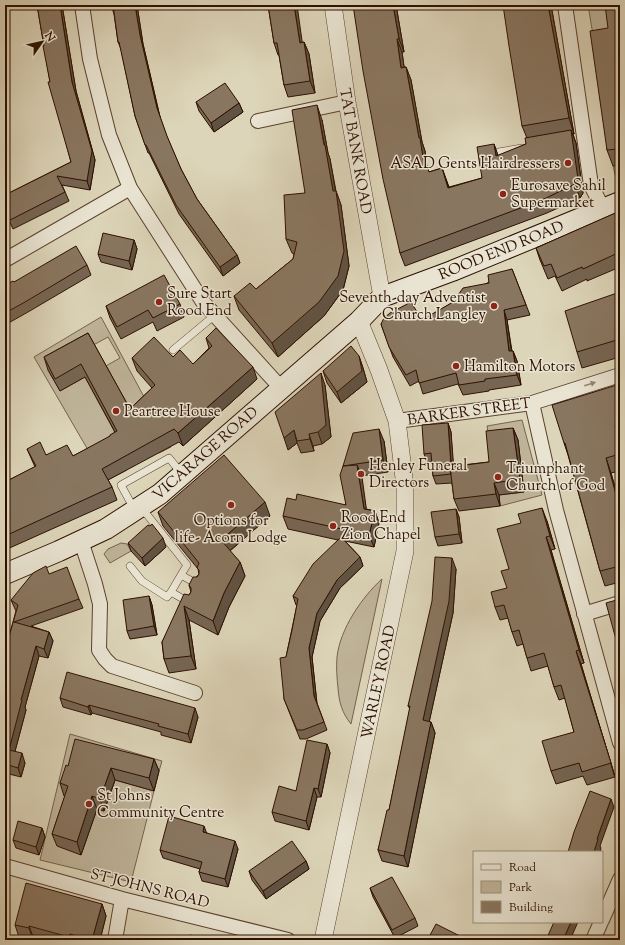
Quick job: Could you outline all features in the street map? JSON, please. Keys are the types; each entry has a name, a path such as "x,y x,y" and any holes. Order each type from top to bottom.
{"main road":[{"name":"ROOD END ROAD","path":"382,297 448,272 612,205"},
{"name":"VICARAGE ROAD","path":"5,574 106,529 160,494 359,321 382,297"}],"street":[{"path":"82,5 90,59 109,135 130,188 203,302 281,388"},
{"name":"TAT BANK ROAD","path":"333,5 347,102 382,297"},
{"path":"565,5 580,138 591,185 612,205"},
{"path":"258,121 347,102"},
{"path":"5,260 130,188"},
{"name":"BARKER STREET","path":"359,321 380,370 397,421 532,403 620,375"},
{"path":"532,403 556,510 620,743"},
{"name":"WARLEY ROAD","path":"323,940 405,551 405,486 397,421"},
{"path":"81,541 100,604 99,650 105,658 112,666 195,693"},
{"path":"584,614 620,603"},
{"name":"ST JOHNS ROAD","path":"5,866 122,899 288,940"},
{"path":"603,919 620,879"},
{"path":"115,940 122,899"},
{"path":"593,940 601,923"}],"lane":[{"path":"485,154 531,146"},
{"path":"173,350 215,315"},
{"path":"130,566 142,581 167,597 187,565 138,508 121,485 169,458 182,474"},
{"path":"181,575 200,586"},
{"path":"171,592 192,604"}],"green space":[{"path":"588,5 620,5 613,36 595,47"},
{"path":"620,165 620,184 617,183 613,166"},
{"path":"101,317 171,447 159,453 147,431 141,434 104,367 120,358 108,337 48,370 60,391 85,377 121,444 114,448 127,470 106,481 34,357"},
{"path":"522,420 542,495 500,506 499,495 524,492 490,444 487,426"},
{"path":"121,543 127,544 131,551 110,563 104,554 108,549"},
{"path":"382,579 351,724 343,711 339,698 337,657 339,646 342,636 353,614 374,586"},
{"path":"70,734 162,761 159,771 80,751 72,799 104,811 115,780 154,791 131,882 40,860"}],"building":[{"path":"37,5 60,5 72,82 92,151 87,181 57,176 65,192 10,220 5,210 5,195 71,162 48,82 50,82"},
{"path":"113,5 135,5 140,35 157,108 167,136 181,169 197,199 237,255 220,267 176,205 145,145 135,116 118,42"},
{"path":"268,5 294,5 300,43 304,42 310,81 284,85 277,43 274,43"},
{"path":"353,5 393,5 399,39 397,39 401,68 406,67 424,164 426,163 429,172 442,168 448,188 482,178 477,147 494,144 496,156 526,144 525,138 571,130 578,179 575,184 542,200 400,253 383,179 363,71"},
{"path":"503,5 548,5 569,118 522,126"},
{"path":"605,5 620,5 620,154 618,154 617,149 607,150 590,31 608,28"},
{"path":"225,83 239,103 211,123 196,102"},
{"path":"317,105 333,191 336,191 344,251 338,276 319,302 272,343 234,296 250,283 256,289 293,259 297,242 286,239 284,195 305,193 292,110"},
{"path":"620,211 620,252 583,269 582,267 557,278 551,264 544,266 536,248"},
{"path":"103,233 134,240 129,261 98,254"},
{"path":"76,246 87,265 5,313 5,285 13,281 14,282"},
{"path":"512,269 526,305 504,310 509,351 513,351 517,375 485,379 485,381 459,385 456,373 419,383 416,370 406,375 389,347 381,324 384,318 390,313 411,302 422,320 453,302 463,288 489,283 488,275"},
{"path":"164,275 180,304 153,318 148,310 117,327 106,306"},
{"path":"620,292 620,339 577,352 565,311"},
{"path":"216,328 253,367 178,433 174,429 102,469 112,487 5,536 5,482 36,466 27,449 40,442 46,455 67,445 73,456 117,431 81,364 55,379 44,357 88,333 130,409 155,385 132,358 154,337 173,357 180,350 193,364 212,346 206,338"},
{"path":"351,346 359,356 362,371 337,392 323,371"},
{"path":"321,373 326,425 318,432 309,434 310,439 297,441 294,430 284,438 275,412"},
{"path":"620,384 620,425 615,426 620,445 620,454 606,458 620,509 620,566 600,571 565,443 552,405"},
{"path":"448,423 451,474 433,476 431,453 424,454 422,425"},
{"name":"Triumphant Church of God","path":"513,428 520,479 494,483 496,494 454,499 450,467 489,462 486,431"},
{"path":"379,429 383,460 343,466 353,433"},
{"path":"224,455 265,502 221,540 240,562 224,593 213,621 184,606 191,656 164,659 162,642 184,594 189,595 191,592 189,585 193,577 197,577 199,574 199,570 197,568 199,563 158,512"},
{"path":"357,465 364,509 375,511 369,535 283,516 287,498 296,500 297,494 346,505 340,475 343,466"},
{"path":"542,508 550,536 546,537 579,650 576,651 611,763 582,772 579,763 551,771 542,741 574,732 561,685 554,687 544,653 527,658 519,630 512,632 504,605 495,607 491,592 507,588 501,571 509,569 497,529 521,523 518,514"},
{"path":"456,509 459,534 435,537 431,512"},
{"path":"152,524 163,538 142,558 128,543 148,525 150,526"},
{"path":"341,537 360,557 337,580 317,613 309,648 314,696 324,722 303,730 297,730 284,699 280,658 286,657 292,630 298,599 293,596 313,564"},
{"path":"435,557 452,558 449,601 423,720 431,722 404,856 378,850 387,810 389,810 410,706 408,706 432,601"},
{"path":"46,566 49,574 67,567 79,599 14,622 49,632 44,649 36,646 9,750 22,753 18,768 5,764 5,651 18,605 11,600 33,573"},
{"path":"149,596 154,626 127,631 123,600"},
{"path":"620,599 620,654 606,603"},
{"path":"67,672 195,708 188,734 158,726 159,724 89,705 88,707 60,698"},
{"name":"St Johns Community Centre","path":"75,739 154,759 149,778 111,768 100,799 92,796 77,842 52,834 68,786 60,783 66,765 68,766"},
{"path":"307,740 327,744 318,789 314,788 306,821 272,812 279,786 296,791"},
{"path":"590,791 611,799 594,851 568,851"},
{"path":"169,816 204,826 203,832 235,841 225,879 199,872 202,862 160,850"},
{"path":"18,821 42,828 36,847 13,840"},
{"path":"292,841 306,861 263,891 249,871"},
{"path":"392,877 415,918 392,930 370,888"},
{"path":"26,883 102,904 92,940 70,934 69,937 29,926 29,928 15,925"},
{"path":"554,923 571,923 563,940 546,940"},
{"path":"436,924 468,940 436,940 429,937"},
{"path":"190,935 209,940 189,940"}],"place":[{"name":"ASAD Gents Hairdressers","path":"568,163"},
{"name":"Eurosave Sahil Supermarket","path":"503,194"},
{"name":"Sure Start Rood End","path":"159,302"},
{"name":"Seventh-day Adventist Church Langley","path":"494,306"},
{"name":"Hamilton Motors","path":"456,366"},
{"name":"Peartree House","path":"116,411"},
{"name":"Henley Funeral Directors","path":"361,474"},
{"name":"Triumphant Church of God","path":"498,477"},
{"name":"Options for life- Acorn Lodge","path":"231,505"},
{"name":"Rood End Zion Chapel","path":"333,526"},
{"name":"St Johns Community Centre","path":"89,804"}]}
